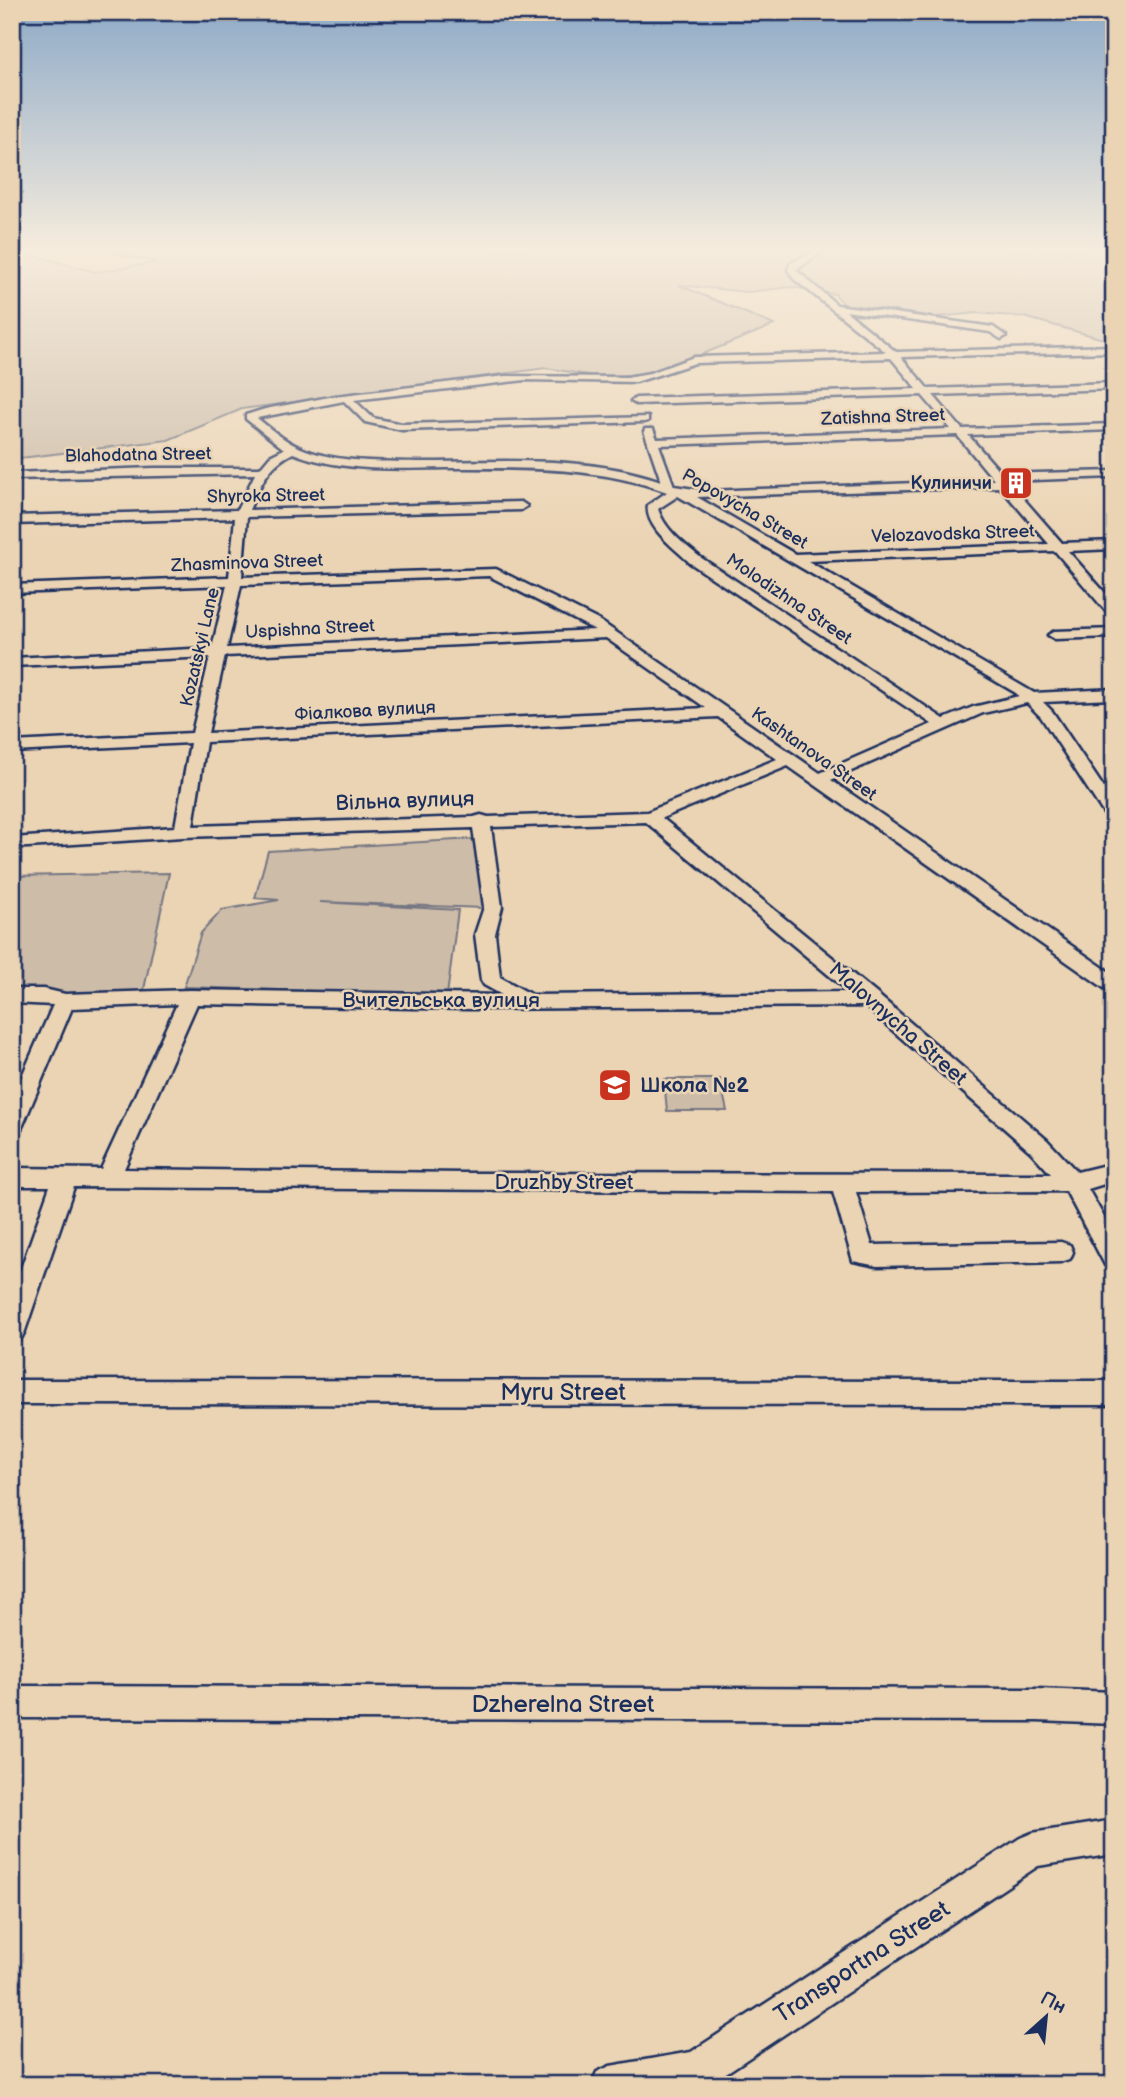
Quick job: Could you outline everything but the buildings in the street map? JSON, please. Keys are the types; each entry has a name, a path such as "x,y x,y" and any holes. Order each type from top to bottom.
{"street":[{"path":"884,348 925,391 1114,612"},
{"path":"941,348 947,352"},
{"path":"348,399 525,377 629,380 653,376 694,360 1109,349"},
{"path":"629,380 673,489 729,494 1114,474"},
{"path":"636,401 1114,386"},
{"path":"348,399 369,420 402,427 644,419"},
{"name":"Popovycha Street","path":"348,399 261,412 250,417 293,449 328,458 367,464 576,469 658,483 673,489 1021,690 1047,714 1114,816"},
{"name":"Zatishna Street","path":"654,442 1114,427"},
{"name":"Kozatskyi Lane","path":"184,832 199,738 235,581 241,514 274,458 293,449"},
{"name":"Blahodatna Street","path":"12,476 154,471 264,471"},
{"name":"Molodizhna Street","path":"673,489 652,508 654,516 667,535 695,560 943,725"},
{"path":"729,494 739,527"},
{"name":"Shyroka Street","path":"12,520 521,506"},
{"name":"Velozavodska Street","path":"793,558 1114,545"},
{"name":"Zhasminova Street","path":"12,589 483,571"},
{"name":"Kashtanova Street","path":"483,571 582,618 609,634 1114,985"},
{"path":"1055,635 1114,633"},
{"name":"Uspishna Street","path":"12,662 609,634"},
{"path":"817,780 978,710 1030,698 1114,694"},
{"name":"Фіалкова вулиця","path":"12,747 720,712"},
{"name":"Вільна вулиця","path":"12,843 184,832 481,820 650,817 788,760"},
{"name":"Malovnycha Street","path":"650,817 870,999 1039,1146 1072,1181 1114,1258"},
{"path":"481,820 493,908 485,934 491,980 527,1000"},
{"name":"Вчительська вулиця","path":"12,996 44,996 65,1001 190,997 469,1002 870,999"},
{"path":"110,1176 190,997"},
{"path":"12,1125 65,1001"},
{"name":"Druzhby Street","path":"12,1177 465,1182 1072,1181 1087,1180 1114,1172"},
{"path":"12,1331 65,1178"},
{"path":"842,1182 862,1254 877,1256 1061,1252"},
{"name":"Myru Street","path":"12,1392 1114,1393"},
{"name":"Dzherelna Street","path":"12,1702 1037,1705 1114,1708"},
{"name":"Transportna Street","path":"610,2085 698,2070 1032,1850 1114,1837"}],"shaded area":[{"path":"12,348 718,348 656,373 600,377 546,368 242,409 168,440 12,459"},
{"path":"473,839 484,908 320,902 458,910 447,995 184,987 201,933 222,910 279,900 255,898 268,851"},
{"path":"169,873 143,994 12,993 12,876"},
{"path":"664,1079 720,1079 727,1111 667,1111"}],"place":[{"name":"Кулиничи","path":"1016,483"},
{"name":"Школа №2","path":"615,1085"}]}
